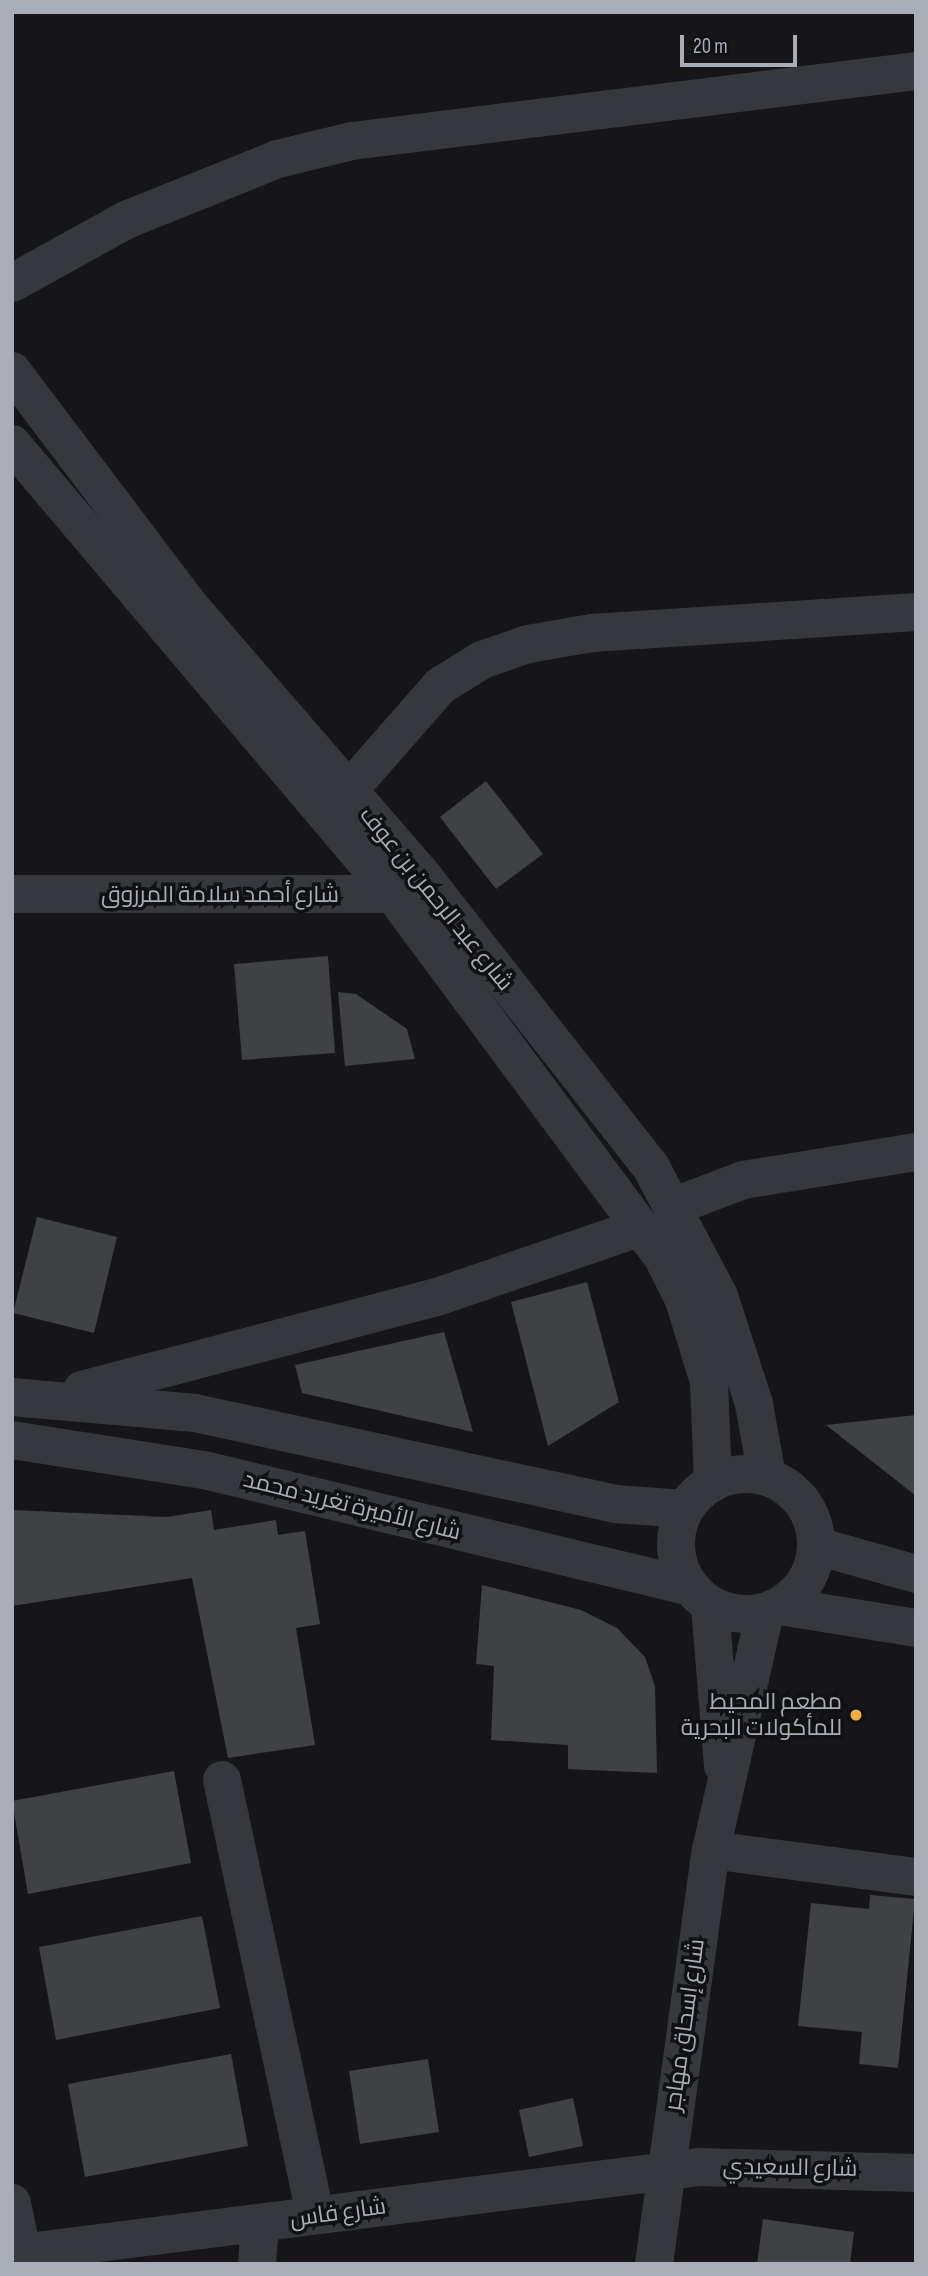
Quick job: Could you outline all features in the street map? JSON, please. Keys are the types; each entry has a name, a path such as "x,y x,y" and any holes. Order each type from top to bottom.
{"street":[{"path":"12,283 126,220 278,159 352,141 916,71"},
{"name":"شارع عبد الرحمن بن عوف","path":"12,371 188,604 349,790 409,886 662,1256 697,1337 714,1416 713,1483"},
{"name":"شارع عبد الرحمن بن عوف","path":"12,444 409,886 675,1206 736,1343 767,1478"},
{"path":"349,790 440,686 482,660 528,644 592,633 916,612"},
{"name":"شارع أحمد سلامة المرزوق","path":"12,894 409,886"},
{"path":"675,1206 743,1180 916,1152"},
{"path":"56,1397 436,1297 641,1227"},
{"path":"12,1397 56,1397 195,1413 615,1504 685,1509"},
{"name":"شارع الأميرة تغريد محمد","path":"12,1440 204,1470 700,1596"},
{"path":"773,1609 807,1581 817,1546 804,1504 767,1478 740,1474 713,1483 685,1509 676,1548 700,1596 727,1612 773,1609 916,1628"},
{"path":"817,1546 916,1574"},
{"name":"شارع إسحاق مهاجر","path":"700,1596 725,1788"},
{"name":"شارع إسحاق مهاجر","path":"654,2264 664,2171 711,1850 773,1609"},
{"path":"222,1780 315,2214"},
{"path":"711,1850 916,1877"},
{"name":"شارع السعيدي","path":"664,2171 741,2164 916,2173"},
{"name":"شارع فاس","path":"17,2253 664,2171"},
{"path":"12,2203 17,2253"},
{"path":"257,2264 260,2224"}],"building":[{"path":"486,781 543,854 496,889 440,817"},
{"path":"328,956 335,1053 242,1060 234,964"},
{"path":"338,992 356,994 407,1029 415,1059 345,1066"},
{"path":"37,1217 117,1237 94,1333 13,1313"},
{"path":"587,1282 619,1402 548,1446 511,1302"},
{"path":"444,1332 473,1432 302,1393 295,1365"},
{"path":"916,1415 916,1496 826,1425"},
{"path":"12,1510 167,1517 211,1510 214,1530 276,1520 278,1535 305,1531 320,1624 296,1628 315,1745 228,1758 192,1578 12,1606"},
{"path":"482,1585 581,1610 617,1628 645,1657 655,1686 657,1773 568,1769 568,1745 491,1740 494,1666 476,1664"},
{"path":"174,1771 191,1863 28,1894 12,1801"},
{"path":"870,1895 915,1899 898,2068 859,2064 862,2032 798,2026 811,1903 869,1909"},
{"path":"202,1916 220,2008 56,2040 39,1947"},
{"path":"231,2054 248,2146 85,2177 68,2084"},
{"path":"428,2059 439,2132 360,2144 349,2071"},
{"path":"573,2098 583,2146 529,2157 519,2110"},
{"path":"763,2219 854,2232 850,2264 757,2264"}],"place":[{"name":"مطعم المحيط للمأكولات البحرية","path":"856,1715"}]}
